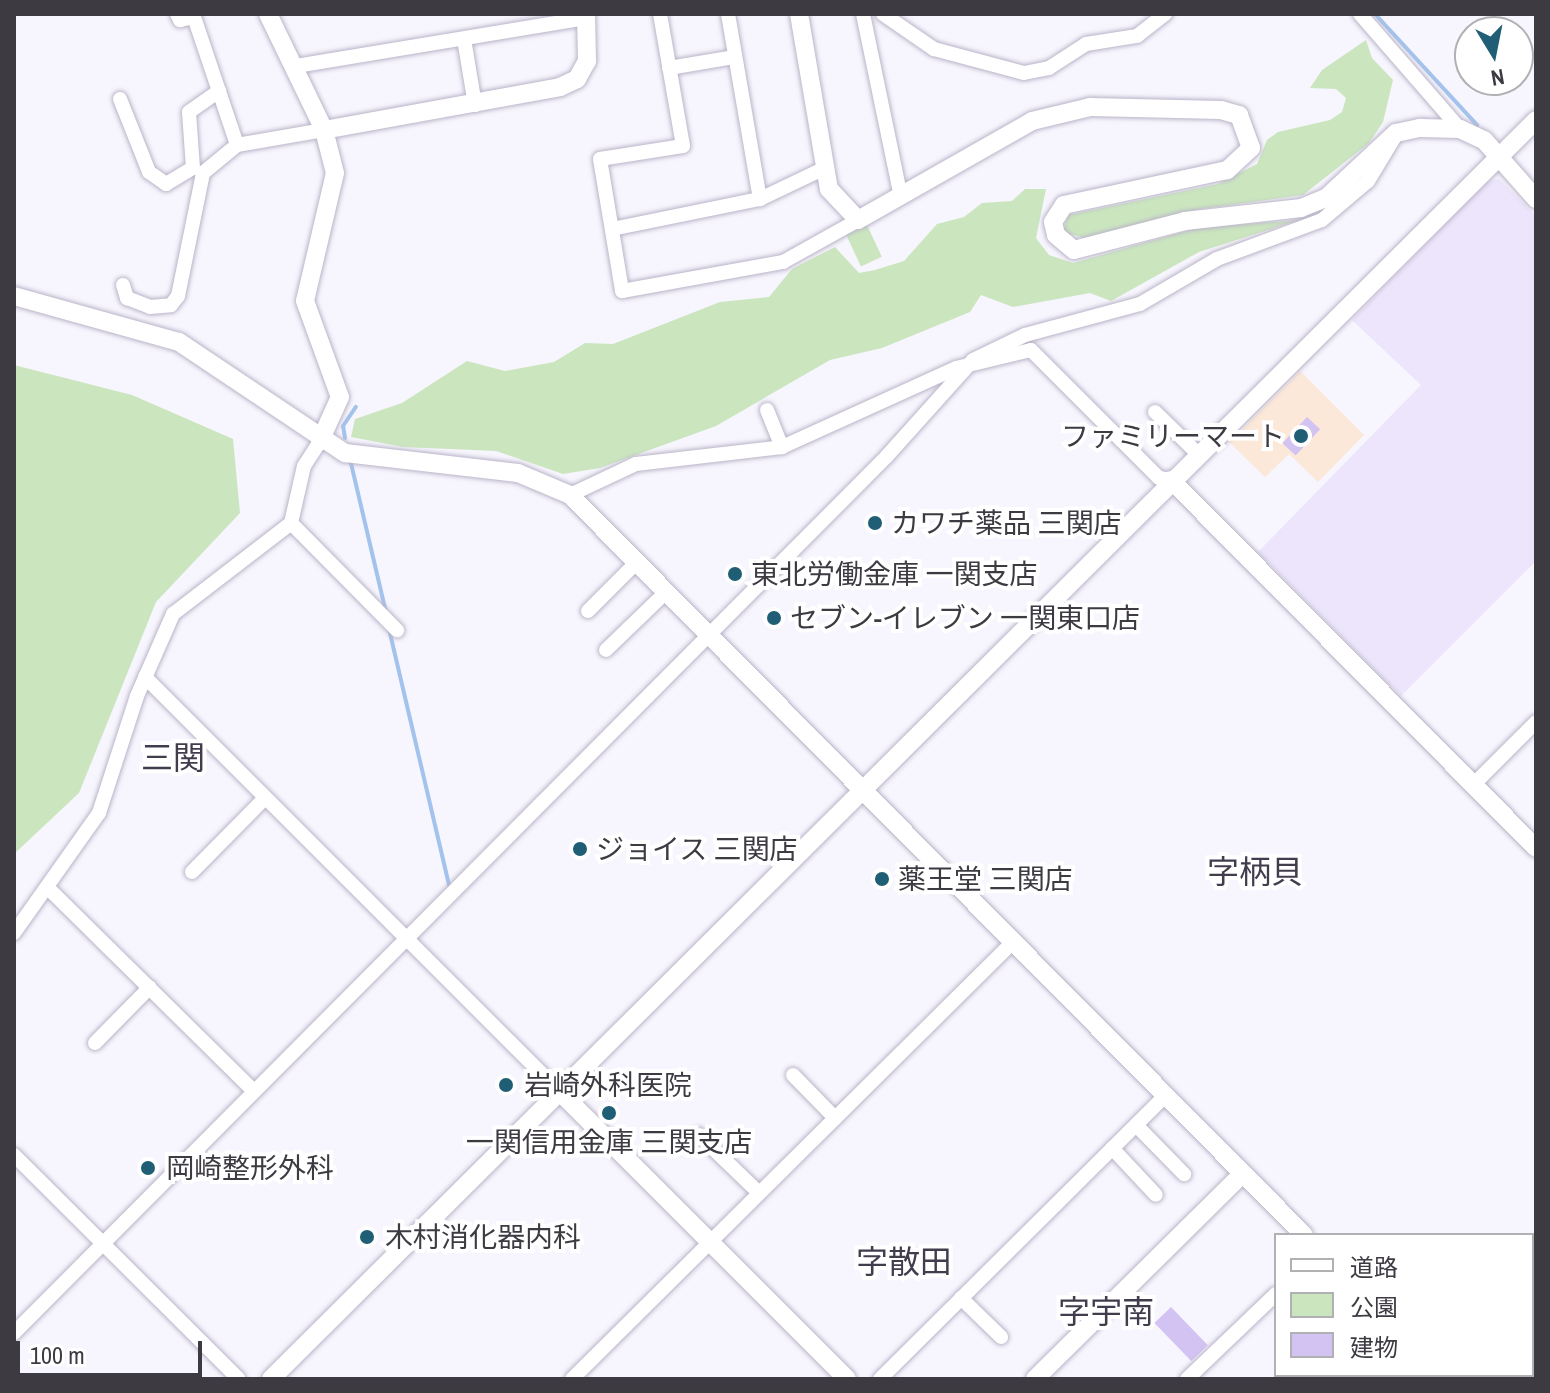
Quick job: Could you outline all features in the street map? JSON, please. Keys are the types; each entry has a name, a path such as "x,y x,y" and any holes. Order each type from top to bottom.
{"street":[{"path":"177,14 180,20 194,16 237,145"},
{"path":"14,933 99,813 145,677 173,614 291,523 304,466 320,441 340,397 305,301 333,193 335,173 324,130 296,66 268,14"},
{"path":"660,14 683,146 600,159 622,291 783,262 1052,112 1090,107 1239,115 1251,148 1241,163 1074,201 1056,211 1053,222 1064,245 1093,248 1185,221 1301,208 1326,198 1396,133 1460,129"},
{"path":"728,14 760,199"},
{"path":"799,14 829,189 858,220"},
{"path":"863,14 901,197"},
{"path":"883,14 934,49 1024,73 1049,68 1086,44 1137,36 1165,14"},
{"path":"1360,14 1460,129 1484,140 1536,199"},
{"path":"123,285 127,298 150,307 171,305 178,296 203,173 237,145 475,105 577,79 587,61 586,16 296,66"},
{"path":"464,39 475,105"},
{"path":"669,68 735,57"},
{"path":"120,99 149,172 166,184 193,168 189,112 219,91"},
{"path":"271,1379 1197,453 1536,120"},
{"path":"570,495 636,464 782,447 965,369 1025,335 1140,304 1217,259 1322,220 1368,181 1396,133"},
{"path":"612,229 760,199 825,168"},
{"path":"14,296 179,342 320,441 379,459 518,473 570,495 1302,1233"},
{"path":"14,1333 897,446 965,369 1031,350 1159,478 1171,480 1536,848"},
{"path":"767,410 782,447"},
{"path":"1155,412 1197,453"},
{"path":"291,523 397,630"},
{"path":"588,611 638,561"},
{"path":"606,650 667,591"},
{"path":"145,677 847,1379"},
{"path":"1473,785 1536,722"},
{"path":"192,872 265,798"},
{"path":"48,888 254,1091"},
{"path":"572,1379 1012,943"},
{"path":"95,1043 150,987"},
{"path":"793,1075 835,1118"},
{"path":"880,1379 1165,1096"},
{"path":"1136,1125 1184,1174"},
{"path":"699,1135 759,1193"},
{"path":"1112,1148 1156,1195"},
{"path":"14,1155 239,1379"},
{"path":"1035,1379 1242,1174"},
{"path":"1187,1379 1274,1296"},
{"path":"961,1298 1001,1337"}],"shaded area":[{"path":"1499,179 1536,216 1536,561 1401,696 1258,552 1421,385 1352,320 1486,182"},
{"path":"1300,371 1364,435 1318,482 1289,454 1265,477 1229,442"}],"green space":[{"path":"1366,40 1372,58 1393,80 1383,122 1369,143 1303,195 1195,210 1084,238 1063,232 1068,215 1218,184 1257,164 1267,140 1278,132 1330,120 1342,112 1346,98 1336,89 1310,88 1322,70"},
{"path":"1025,189 1046,189 1036,238 1049,255 1073,263 1197,228 1299,220 1199,252 1111,301 1090,293 1013,307 981,295 970,312 882,348 830,360 716,426 600,468 563,474 496,451 403,447 351,437 355,419 402,403 467,361 505,371 554,362 585,343 613,344 720,302 769,297 792,269 835,247 859,273 875,270 904,261 937,224 964,217 982,203 1012,201"},
{"path":"867,225 882,257 861,266 846,235"},
{"path":"14,365 132,395 233,439 240,513 156,602 79,793 14,854"}],"building":[{"name":"ファミリーマート","path":"1307,417 1320,429 1296,456 1282,443"},
{"path":"1171,1307 1208,1345 1191,1361 1154,1323"}],"waterway":[{"path":"1375,14 1477,125"},
{"path":"345,438 343,426 356,407"},
{"path":"350,459 386,613"},
{"path":"389,629 450,889"}],"place":[{"name":"ファミリーマート","path":"1301,436"},
{"name":"カワチ薬品 三関店","path":"875,523"},
{"name":"東北労働金庫 一関支店","path":"735,574"},
{"name":"セブン-イレブン 一関東口店","path":"774,618"},
{"name":"ジョイス 三関店","path":"580,849"},
{"name":"薬王堂 三関店","path":"882,879"},
{"name":"岩崎外科医院","path":"506,1085"},
{"name":"一関信用金庫 三関支店","path":"609,1113"},
{"name":"岡崎整形外科","path":"148,1168"},
{"name":"木村消化器内科","path":"367,1237"}],"district":[{"name":"三関","path":"173,758"},
{"name":"字柄貝","path":"1255,872"},
{"name":"字散田","path":"904,1262"},
{"name":"字宇南","path":"1106,1312"}]}
